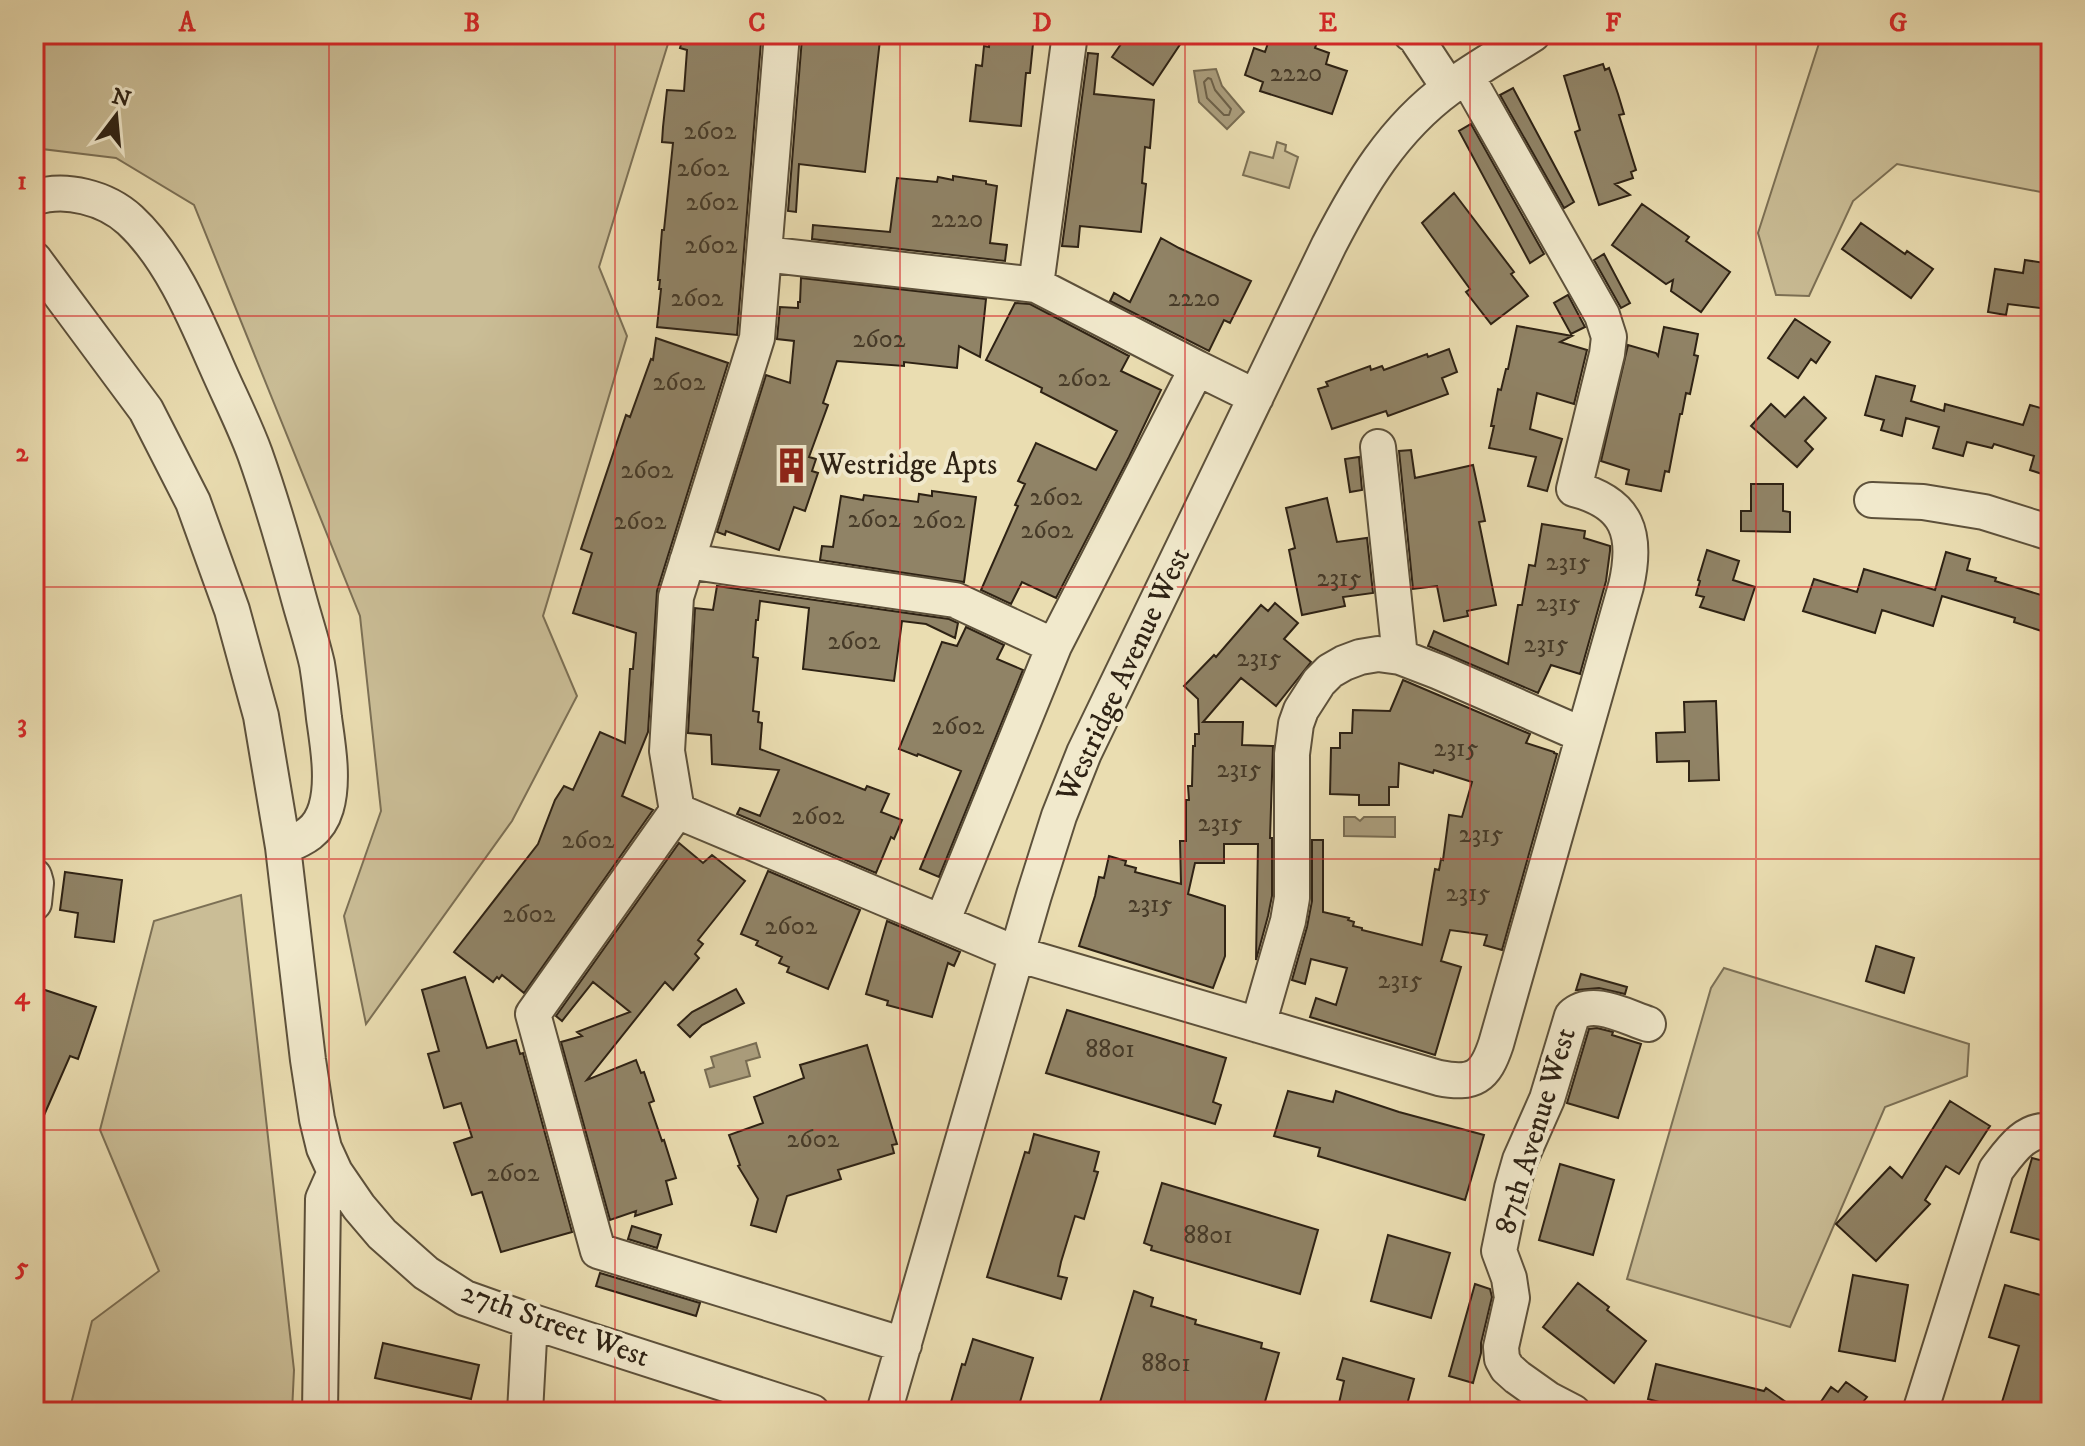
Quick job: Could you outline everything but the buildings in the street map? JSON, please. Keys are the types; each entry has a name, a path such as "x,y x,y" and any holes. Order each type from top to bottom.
{"street":[{"path":"782,34 757,338 676,597 667,751 677,811 533,1014 598,1251 904,1345"},
{"path":"1036,285 1070,34"},
{"path":"677,811 1017,954 1439,1078 1468,1080 1480,1074 1489,1063 1496,1044 1626,586 1632,555 1630,537 1616,511 1604,499 1574,489 1607,354 1609,337 1602,315 1458,82 1411,34"},
{"name":"Westridge Avenue West","path":"884,1412 1017,954 1059,816 1084,753 1357,193 1394,141 1429,105 1458,82 1533,34"},
{"path":"34,198 65,193 101,202 114,207 145,237 165,264 193,313 255,454 286,550 317,663 327,741 330,788 325,811 308,837 283,847"},
{"path":"764,254 1036,285 1256,397"},
{"name":"27th Street West","path":"40,267 146,410 193,502 232,610 261,716 283,847 317,1119 324,1148 335,1172 382,1234 426,1273 465,1298 812,1412"},
{"path":"942,922 1054,646 1197,368"},
{"path":"1378,447 1400,657"},
{"path":"1872,500 1923,502 1984,512 2051,533"},
{"path":"687,561 955,600 1054,646"},
{"path":"1258,1025 1292,898 1292,754 1296,724 1309,696 1330,671 1360,657 1378,654 1400,657 1583,735"},
{"path":"34,876 34,903"},
{"name":"87th Avenue West","path":"1560,1406 1517,1377 1502,1359 1501,1347 1512,1298 1509,1278 1499,1251 1512,1188 1520,1160 1547,1099 1572,1016 1579,1009 1588,1007 1648,1024"},
{"path":"1920,1412 1996,1170 2015,1145 2038,1131 2051,1132"},
{"path":"320,1412 323,1199 335,1172"},
{"path":"525,1412 530,1321"}],"shaded area":[{"path":"34,34 671,34 599,267 627,336 543,616 577,696 512,821 366,1024 344,916 381,811 360,616 194,205 116,158 34,148"},
{"path":"1822,34 2051,34 2051,194 1897,164 1853,201 1809,296 1776,295 1758,233"},
{"path":"1277,142 1286,145 1285,151 1298,157 1289,188 1243,175 1250,152 1273,158"},
{"path":"241,895 294,1370 292,1412 69,1412 92,1321 159,1271 100,1130 154,921"},
{"path":"1724,968 1969,1044 1967,1076 1885,1107 1790,1327 1627,1279 1711,988"}],"water":[{"path":"1216,69 1222,86 1244,112 1227,129 1199,102 1194,71"},
{"path":"1344,817 1355,817 1360,821 1364,817 1395,817 1395,837 1344,836"},
{"path":"756,1043 760,1057 746,1061 750,1076 710,1087 705,1070 714,1067 711,1057"}],"place":[{"name":"Westridge Apts","path":"792,465"}]}
